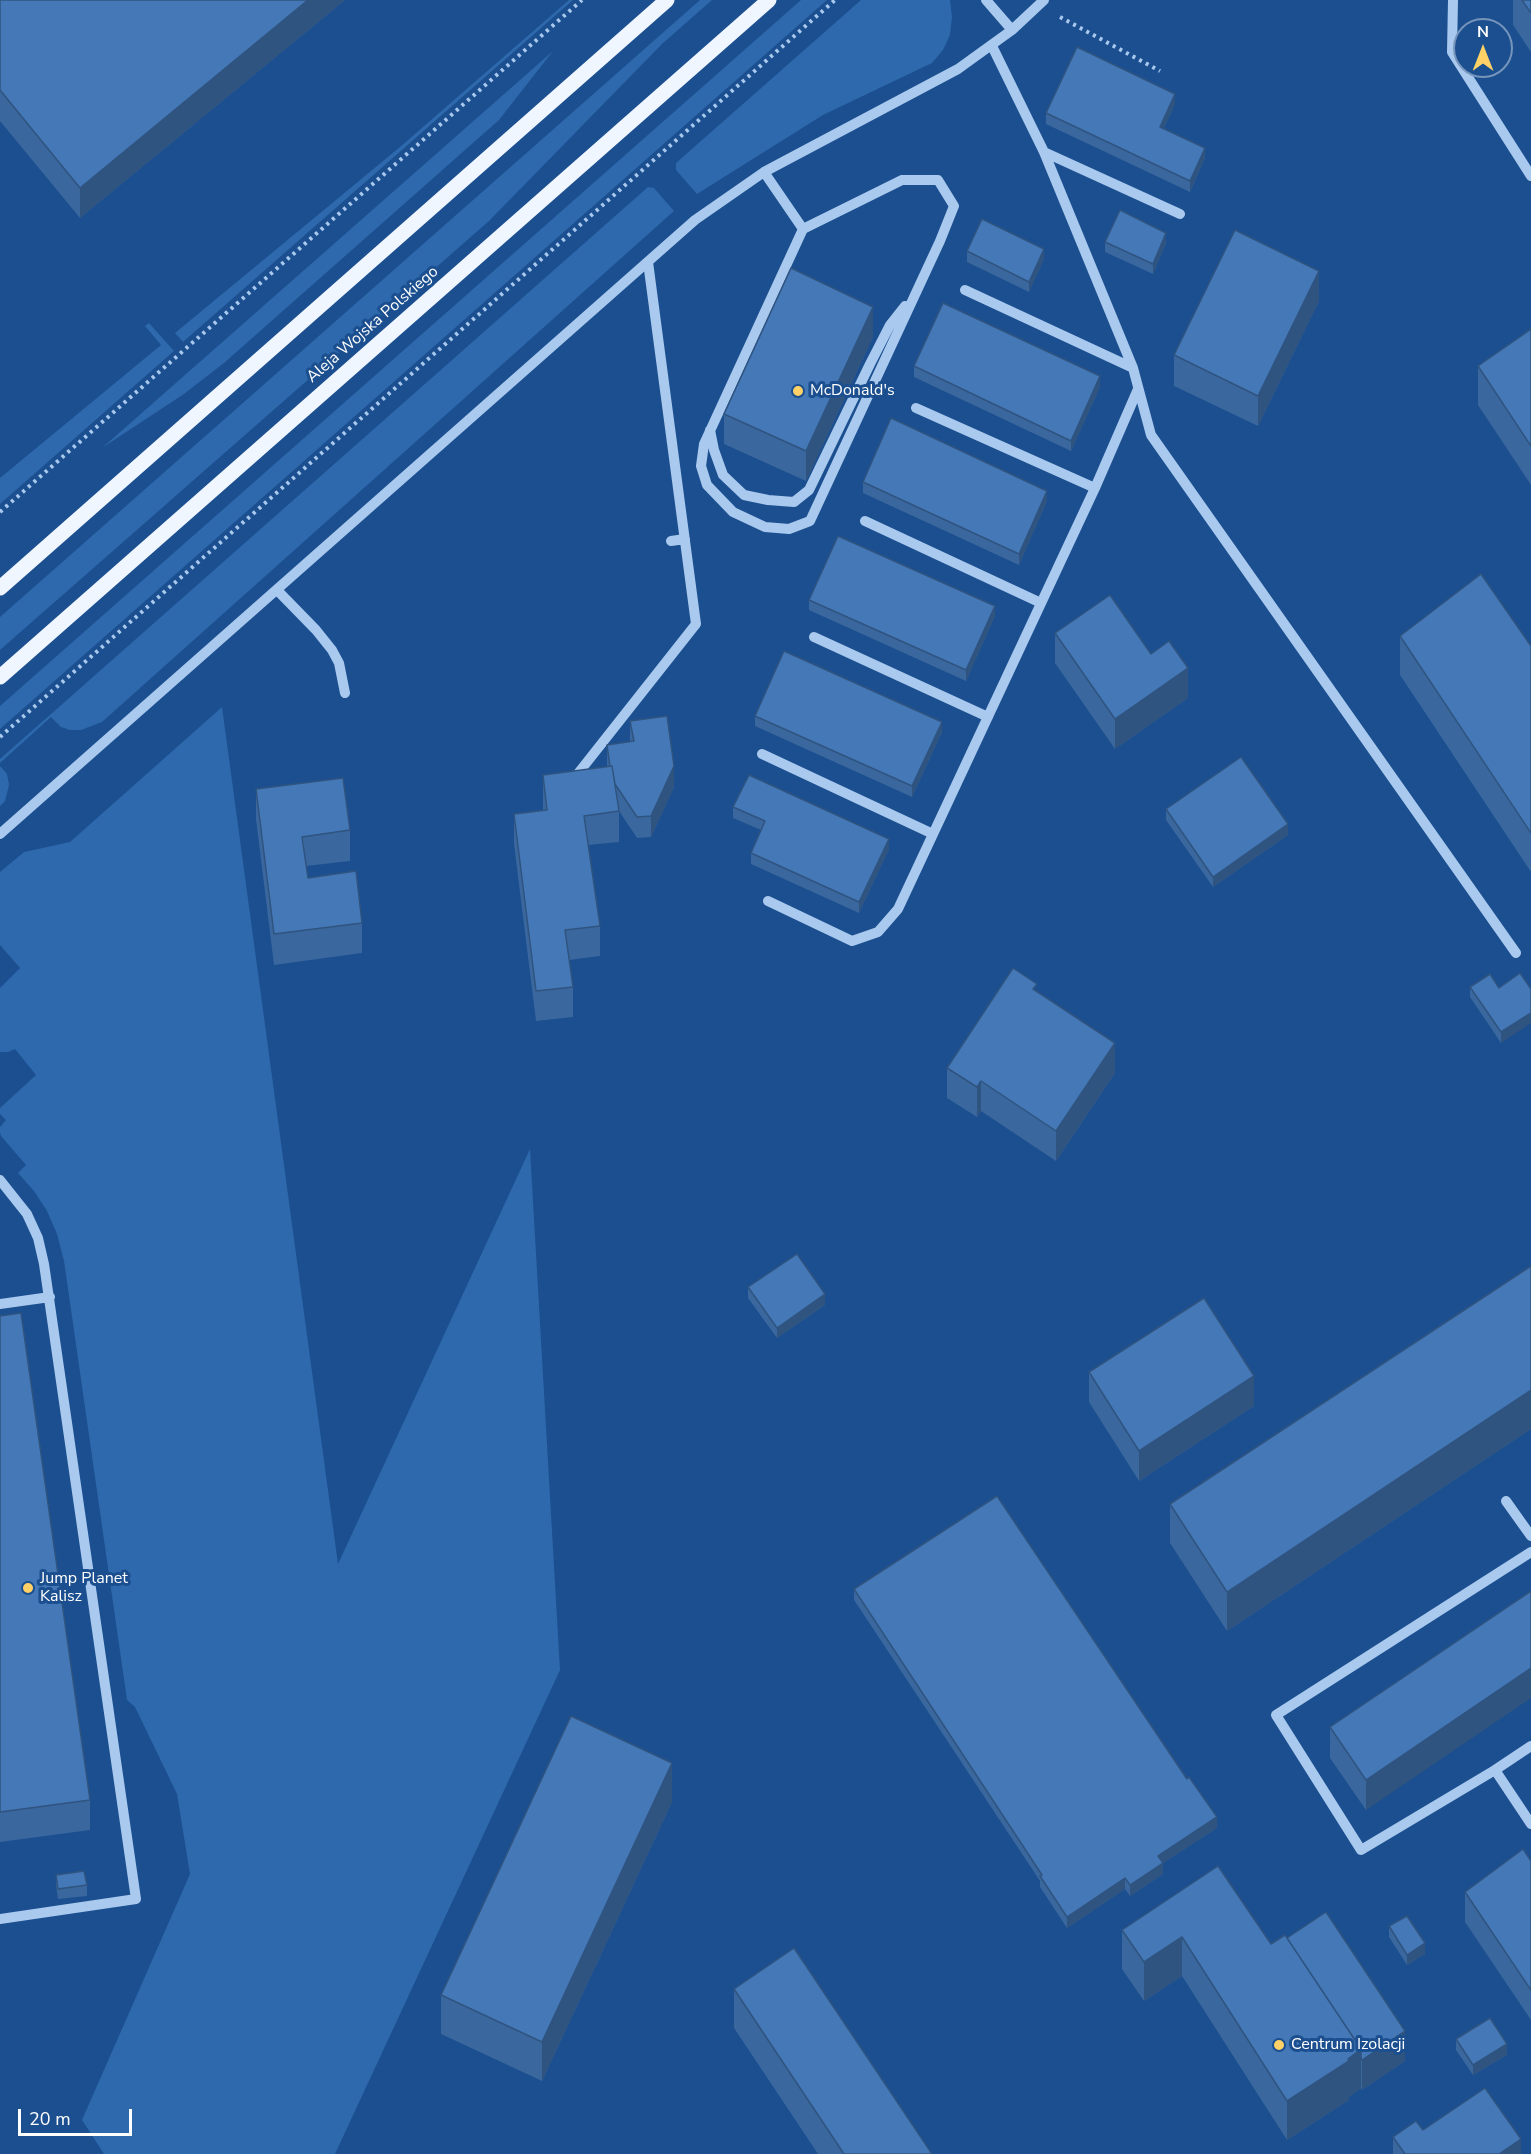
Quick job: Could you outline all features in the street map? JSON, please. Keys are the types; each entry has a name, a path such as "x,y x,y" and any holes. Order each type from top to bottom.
{"main road":[{"path":"0,588 667,0"},
{"name":"Aleja Wojska Polskiego","path":"0,677 769,0"}],"lane":[{"path":"986,0 1012,30"},
{"path":"1454,0 1452,52 1531,176"},
{"path":"0,834 695,220 764,172 931,84 992,46 1041,3"},
{"path":"992,46 1044,152 1133,368 1151,435 1516,953"},
{"path":"1044,152 1180,214"},
{"path":"764,172 803,229"},
{"path":"902,180 938,180 954,206 916,291 810,520 789,529 765,527 733,512 707,485 701,466 705,444 803,229 902,180"},
{"path":"576,776 696,624 648,262"},
{"path":"964,290 1133,368"},
{"path":"710,430 723,475 744,495 794,502 809,490 890,325 916,291"},
{"path":"768,901 852,941 878,932 898,909 1095,488 1138,389"},
{"path":"916,408 1095,488"},
{"path":"865,521 1041,603"},
{"path":"671,541 685,539"},
{"path":"277,590 332,650 339,663 345,693"},
{"path":"814,637 988,717"},
{"path":"762,754 933,834"},
{"path":"0,1180 27,1214 38,1238 50,1297 136,1899 0,1919"},
{"path":"0,1304 50,1297"},
{"path":"1506,1501 1531,1536"},
{"path":"1531,1552 1276,1715 1361,1850 1531,1746"},
{"path":"1495,1770 1531,1824"}],"path":[{"path":"0,512 582,0"},
{"path":"0,736 835,0"},
{"path":"1041,3 1160,71"}],"shaded area":[{"path":"569,0 573,0 183,342 175,333 400,147"},
{"path":"700,0 712,0 662,44 489,221 0,650 0,617"},
{"path":"801,0 827,0 0,729 0,706"},
{"path":"861,0 950,0 952,17 950,35 943,50 932,63 823,115 697,194 676,170 676,163"},
{"path":"553,51 499,120 224,363 184,394 102,448"},
{"path":"648,187 654,188 674,211 102,722 81,730 70,730 61,727 51,717 0,763 0,759"},
{"path":"149,323 174,351 0,504 0,478 161,345 145,326"},
{"path":"222,707 338,1564 530,1149 560,1670 335,2154 104,2154 82,2120 190,1874 177,1794 135,1707 127,1700 64,1261 57,1234 47,1211 18,1173 26,1165 0,1132 0,1127 6,1120 0,1114 0,1108 36,1075 15,1049 0,1052 0,988 20,968 0,945 0,872 24,852 70,842"},
{"path":"0,766 7,774 9,785 5,801 0,806"}],"building":[{"path":"0,0 308,0 80,188 0,90"},
{"path":"1522,0 1531,0 1531,13"},
{"path":"1077,47 1175,94 1160,127 1205,148 1190,181 1046,113"},
{"path":"1120,210 1166,233 1153,264 1105,242"},
{"path":"982,219 1044,249 1029,282 967,251"},
{"path":"1235,230 1319,271 1258,396 1174,355"},
{"name":"McDonald's","path":"791,268 873,307 806,451 724,414"},
{"path":"943,303 1100,376 1071,441 914,366"},
{"path":"1531,329 1531,446 1478,366"},
{"path":"891,418 1047,491 1019,554 863,482"},
{"path":"838,536 995,606 966,670 809,600"},
{"path":"1481,574 1531,646 1531,833 1400,636"},
{"path":"1110,595 1151,654 1169,641 1188,668 1115,719 1055,633"},
{"path":"784,651 942,722 912,786 755,716"},
{"path":"667,716 674,766 651,816 637,817 615,784 607,745 634,741 630,721"},
{"path":"1241,757 1288,824 1213,877 1166,809"},
{"path":"612,766 619,811 584,816 600,926 565,930 573,987 536,991 514,814 547,810 543,775"},
{"path":"749,775 889,839 859,902 751,853 765,821 733,807"},
{"path":"343,778 350,830 302,837 308,878 356,871 362,923 274,934 256,789"},
{"path":"1013,968 1037,984 1033,989 1115,1043 1056,1131 981,1081 977,1087 947,1068"},
{"path":"1520,973 1531,989 1531,1013 1501,1032 1470,987 1490,974 1499,988"},
{"path":"797,1254 825,1294 777,1328 748,1287"},
{"path":"1531,1266 1531,1390 1227,1592 1170,1504"},
{"path":"1204,1298 1254,1376 1139,1451 1089,1372"},
{"name":"Jump Planet Kalisz","path":"21,1313 90,1800 0,1812 0,1316"},
{"path":"997,1496 1187,1779 1189,1777 1217,1817 1158,1856 1163,1863 1130,1885 1125,1878 1067,1917 1040,1876 1042,1875 854,1589"},
{"path":"1531,1591 1531,1668 1366,1780 1330,1727"},
{"path":"571,1716 672,1763 542,2042 441,1995"},
{"path":"1523,1849 1531,1861 1531,1990 1465,1892"},
{"path":"1218,1866 1271,1944 1285,1935 1361,2049 1348,2059 1349,2061 1287,2101 1182,1937 1144,1962 1122,1930"},
{"path":"84,1871 87,1885 58,1889 56,1875"},
{"path":"1326,1912 1405,2031 1362,2060 1361,2049 1287,1938"},
{"path":"1407,1916 1425,1943 1407,1955 1389,1926"},
{"path":"794,1948 932,2154 844,2154 734,1989"},
{"path":"1490,2018 1507,2044 1473,2065 1456,2039"},
{"path":"1485,2088 1521,2139 1499,2154 1405,2154 1393,2137 1416,2121 1423,2130"}],"place":[{"name":"McDonald's","path":"798,391"},
{"name":"Jump Planet Kalisz","path":"28,1588"},
{"name":"Centrum Izolacji","path":"1279,2045"}]}
